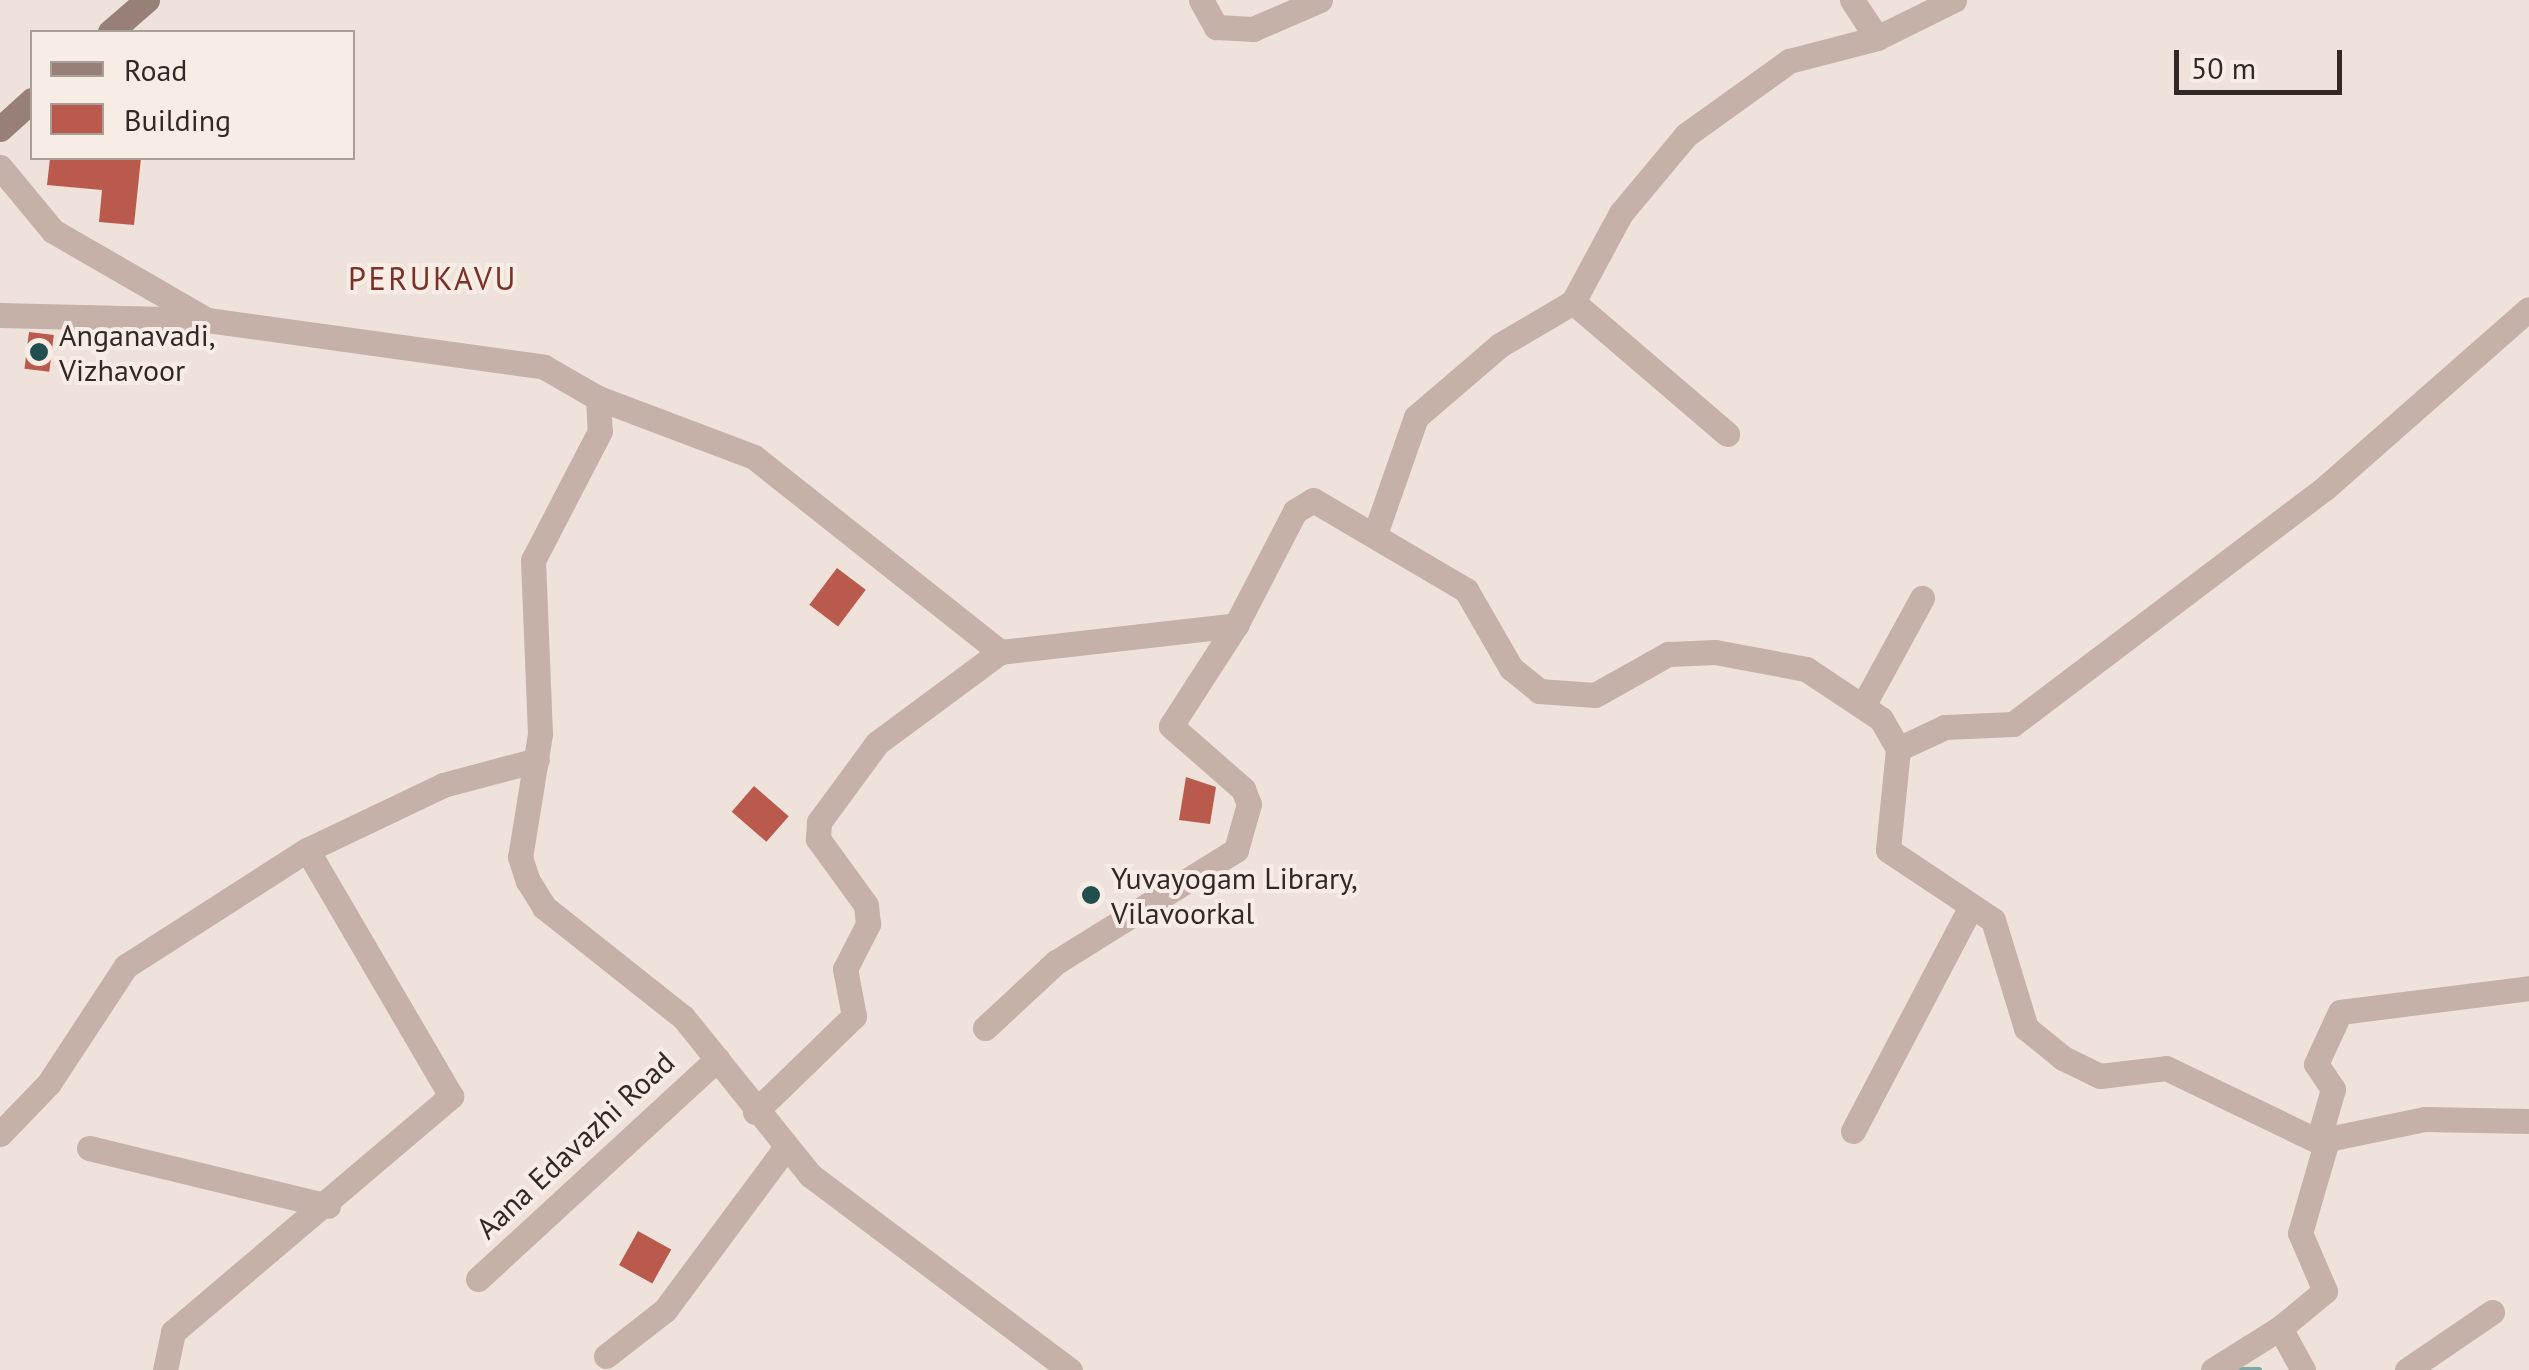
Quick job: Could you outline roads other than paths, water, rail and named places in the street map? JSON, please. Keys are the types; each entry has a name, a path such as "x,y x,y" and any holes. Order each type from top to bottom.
{"main road":[{"path":"112,30 148,0"},
{"path":"0,129 30,102"}],"street":[{"path":"1202,0 1216,26 1253,30 1320,0"},
{"path":"1852,0 1877,38"},
{"path":"1375,534 1416,418 1500,345 1573,302 1622,213 1686,135 1789,60 1877,38 1954,0"},
{"path":"0,167 53,231 207,320"},
{"path":"1573,302 1726,434"},
{"path":"1898,748 1945,728 2013,724 2325,488 2529,309"},
{"path":"0,315 207,320 544,368 598,398 754,457 1000,652"},
{"path":"598,398 600,431 534,560 536,760 520,857 528,882 544,906 646,983 717,1059 784,1150 1070,1370"},
{"path":"985,1028 1056,962 1236,850 1249,804 1243,789 1171,726 1236,626 1303,502 1375,534 1466,590 1511,668 1539,691 1594,695 1668,654 1715,652 1806,669 1864,704 1898,748 1888,850 1971,906 2003,936 2026,1028 2063,1058 2100,1076 2166,1068 2322,1141 2425,1119 2529,1121"},
{"path":"1864,704 1922,598"},
{"path":"755,1112 854,1016 846,968 868,924 866,905 818,839 825,808 907,714 1000,652 1236,626"},
{"path":"0,1134 49,1083 126,966 306,850 443,785 536,760"},
{"path":"165,1370 173,1332 328,1206 451,1096 306,850"},
{"path":"1853,1131 1971,906"},
{"path":"2213,1370 2280,1328 2326,1290 2300,1233 2333,1090 2316,1064 2340,1012 2529,988"},
{"name":"Aana Edavazhi Road","path":"478,1279 717,1059"},
{"path":"89,1148 328,1206"},
{"path":"606,1356 665,1310 784,1150"},
{"path":"2409,1369 2492,1312"},
{"path":"2280,1328 2303,1370"}],"waterway":[{"path":"2237,1370 2259,1370"}],"place":[{"name":"Anganavadi, Vizhavoor","path":"39,352"},
{"name":"Yuvayogam Library, Vilavoorkal","path":"1091,895"}],"district":[{"name":"PERUKAVU","path":"433,278"}]}
